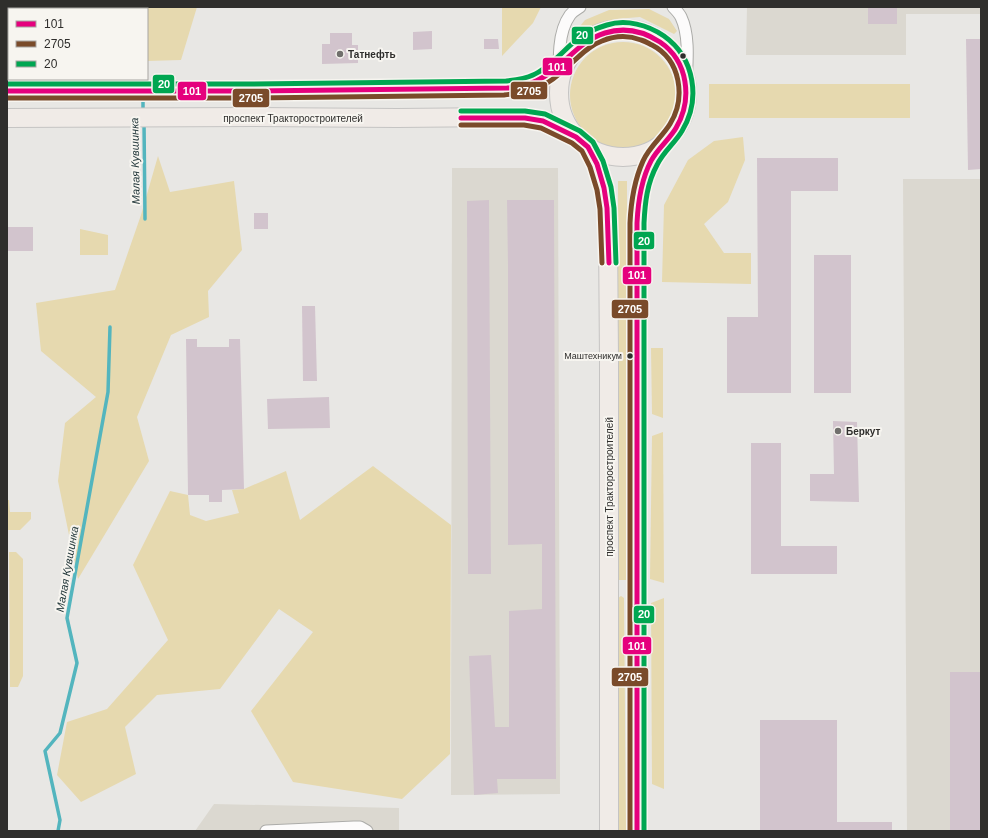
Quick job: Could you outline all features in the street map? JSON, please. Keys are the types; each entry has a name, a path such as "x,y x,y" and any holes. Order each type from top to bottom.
{"main road":[{"path":"7,91 251,91 503,88 523,86 535,82 546,76 580,45 593,37 609,31 627,30 644,33 660,42 672,54 680,65 686,83 686,100 683,114 676,128 653,158 645,175 639,197 637,223 637,831"},
{"path":"565,60 559,94 561,108 566,123 582,142 604,154 626,157 638,155 654,149 668,138"},
{"name":"проспект Тракторостроителей","path":"7,118 502,117 525,118 543,121 582,142 597,164 604,188 607,208 608,233 609,831"},
{"path":"609,589 637,590"}],"street":[{"path":"565,60 560,46 564,27 571,13 580,7"},
{"path":"673,7 681,16 685,30 687,47 686,83"},
{"path":"266,831 354,826 360,827 367,831"}],"shaded area":[{"path":"197,7 181,60 148,61 148,8 66,8"},
{"path":"502,7 541,7 533,23 502,56"},
{"path":"747,7 981,7 981,14 906,14 906,55 746,55"},
{"path":"649,9 669,19 677,31 674,34 640,17 616,19 580,33 577,30 585,20 609,10"},
{"path":"623,42 643,46 660,58 672,75 676,95 672,115 660,132 643,144 623,148 603,144 586,132 574,115 570,95 574,75 586,58 603,46"},
{"path":"709,84 910,84 910,118 709,118"},
{"path":"743,137 745,160 728,202 704,224 724,253 751,253 751,284 662,282 664,205 688,160 714,141"},
{"path":"158,156 170,192 234,181 242,250 208,291 209,317 171,335 137,417 149,461 78,579 58,481 65,423 96,397 41,351 36,303 115,290 141,215"},
{"path":"452,168 558,168 560,794 451,795"},
{"path":"903,179 981,179 981,831 907,831"},
{"path":"618,181 627,181 627,580 618,580"},
{"path":"80,229 108,235 108,255 80,255"},
{"path":"651,348 663,348 663,418 652,414"},
{"path":"663,432 664,583 650,579 652,436"},
{"path":"373,466 451,525 450,754 402,799 293,782 251,711 313,632 279,609 220,689 157,695 125,727 136,774 81,802 57,775 67,722 107,709 168,640 133,565 170,491 188,495 190,515 206,521 239,513 232,490 244,489 286,471 300,520"},
{"path":"7,500 9,500 10,512 31,512 31,519 20,530 7,530"},
{"path":"9,552 16,552 23,559 23,676 18,687 10,687"},
{"path":"621,596 624,598 626,831 618,831 618,598"},
{"path":"664,598 664,789 652,784 651,603"},
{"path":"214,804 399,808 399,831 195,831"}],"building":[{"path":"868,7 897,7 897,24 868,24"},
{"path":"432,31 432,49 413,50 413,32"},
{"name":"Татнефть","path":"330,33 352,33 352,45 358,45 358,63 322,64 322,44 330,44"},
{"path":"484,39 498,39 499,49 484,49"},
{"path":"966,39 981,39 981,169 968,170"},
{"path":"757,158 838,158 838,191 791,191 791,393 727,393 727,317 758,317"},
{"path":"489,200 491,574 468,574 467,201"},
{"path":"507,200 554,200 556,779 497,779 498,793 474,795 469,656 491,655 495,727 509,727 509,611 542,609 542,544 508,545"},
{"path":"254,213 268,213 268,229 254,229"},
{"path":"7,227 33,227 33,251 7,251"},
{"path":"814,255 851,255 851,393 814,393"},
{"path":"302,306 315,306 317,381 303,381"},
{"path":"186,339 197,339 197,347 229,347 229,339 240,339 244,489 222,490 222,502 209,502 209,495 188,495"},
{"path":"329,397 330,428 268,429 267,399"},
{"path":"833,421 857,422 859,502 810,501 810,474 834,474"},
{"path":"751,443 781,443 781,546 837,546 837,574 751,574"},
{"path":"950,672 981,672 981,831 950,831"},
{"path":"760,720 837,720 837,822 892,822 892,831 760,831"}],"waterway":[{"name":"Малая Кувшинка","path":"143,96 143,112"},
{"name":"Малая Кувшинка","path":"144,122 145,219"},
{"name":"Малая Кувшинка","path":"58,831 60,820 45,751 60,733 77,663 67,618 108,392 110,327"}],"transit line":[{"name":"20","path":"7,84 251,84 506,81 520,79 540,72 589,31 614,23 629,23 644,26 658,32 674,45 683,56 692,80 692,106 682,131 662,156 651,179 647,193 644,223 644,831"},
{"name":"101","path":"7,91 251,91 518,87 529,84 546,76 595,37 619,30 633,31 654,38 669,50 677,59 685,81 685,105 676,128 660,148 648,168 641,191 637,223 637,831"},
{"name":"2705","path":"7,98 251,98 504,95 531,90 546,84 592,46 607,39 616,37 631,37 646,42 662,52 669,60 675,70 678,80 678,103 670,124 643,161 637,176 631,207 630,223 630,831"},
{"name":"20","path":"461,111 525,111 545,114 580,131 593,142 603,161 611,187 614,208 616,263"},
{"name":"101","path":"461,118 525,118 543,121 576,137 588,147 597,164 604,188 607,208 609,263"},
{"name":"2705","path":"461,125 524,125 541,128 572,143 582,151 590,167 597,190 600,209 602,263"}],"place":[{"name":"Татнефть","path":"340,54"},
{"name":"Маштехникум","path":"630,356"},
{"name":"Беркут","path":"838,431"}]}
